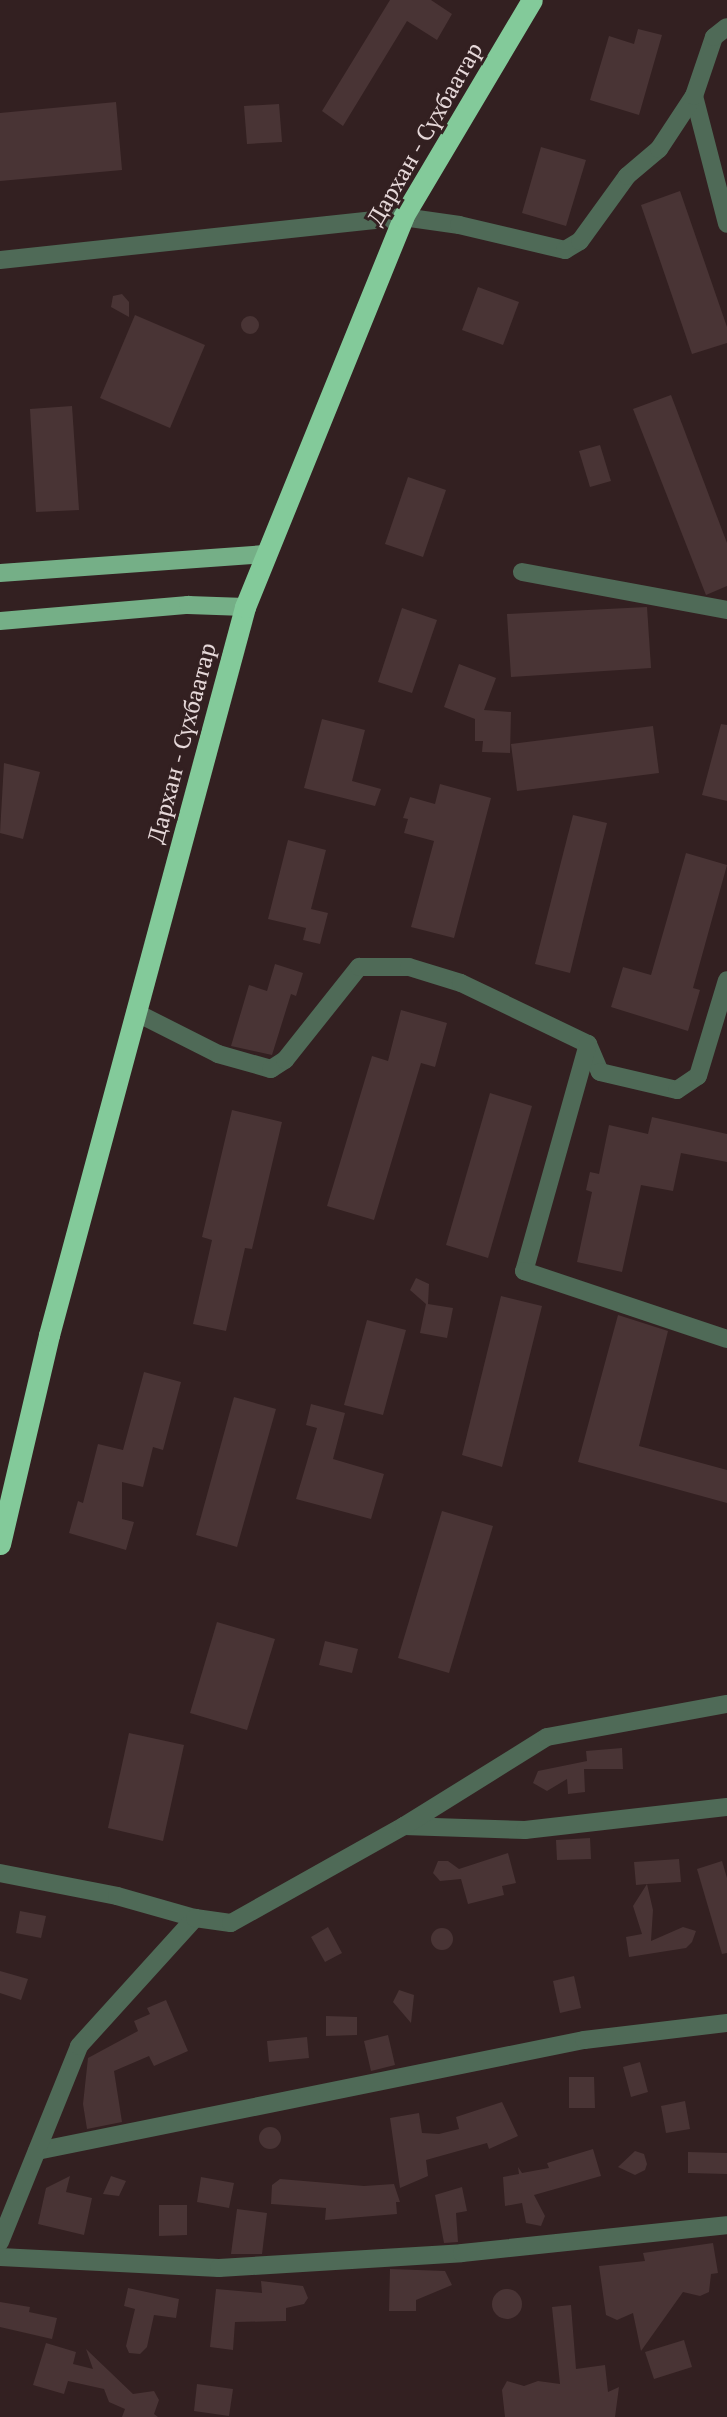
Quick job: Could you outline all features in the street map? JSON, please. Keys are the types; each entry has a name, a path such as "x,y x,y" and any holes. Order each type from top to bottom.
{"highway":[{"name":"Дархан - Сүхбаатар","path":"0,1544 49,1335 245,607 264,554 403,217 532,0"}],"main road":[{"path":"0,573 264,554"},
{"path":"0,621 181,606 245,607"}],"street":[{"path":"0,260 403,217 458,225 565,250 580,240 627,176 659,149 694,96 714,37 727,27"},
{"path":"694,96 727,224"},
{"path":"522,572 727,610"},
{"path":"136,1013 218,1054 271,1069 285,1060 359,967 409,967 461,983 588,1044 600,1072 677,1090 698,1076 727,980"},
{"path":"588,1044 524,1271 727,1339"},
{"path":"0,1873 117,1896 195,1918 231,1923 404,1826 547,1737 727,1704"},
{"path":"404,1826 524,1830 727,1807"},
{"path":"0,2242 79,2046 195,1918"},
{"path":"37,2151 584,2040 727,2022"},
{"path":"0,2257 219,2268 462,2253 727,2225"}],"building":[{"path":"390,0 431,0 452,14 437,40 407,21 343,126 322,111"},
{"path":"638,29 662,35 639,115 590,100 609,36 634,44"},
{"path":"116,102 122,170 0,181 0,113"},
{"path":"279,104 282,142 247,144 244,106"},
{"path":"541,147 586,160 566,226 522,213"},
{"path":"680,191 727,327 727,343 692,354 641,205"},
{"path":"478,287 519,302 503,345 462,330"},
{"path":"122,294 129,302 129,317 111,307 113,296"},
{"path":"135,315 205,345 170,428 100,398"},
{"path":"246,316 254,316 259,325 257,332 246,334 241,329 241,321"},
{"path":"671,395 727,543 727,586 706,595 633,409"},
{"path":"72,406 79,510 36,512 30,409"},
{"path":"600,445 611,481 590,487 579,451"},
{"path":"408,477 446,490 423,557 385,544"},
{"path":"647,607 651,668 511,677 507,614"},
{"path":"402,608 437,620 412,693 378,682"},
{"path":"459,664 496,678 484,710 511,712 510,753 482,752 483,741 475,741 475,719 444,707"},
{"path":"322,719 365,730 352,781 381,789 375,806 304,788"},
{"path":"721,724 727,725 727,801 702,795"},
{"path":"653,726 659,773 517,791 511,744"},
{"path":"4,763 40,772 23,839 0,833"},
{"path":"440,784 491,798 454,938 411,927 434,841 404,833 408,819 403,818 410,797 435,804"},
{"path":"573,815 607,823 570,973 535,964"},
{"path":"288,840 326,850 311,909 328,913 320,944 303,940 306,928 268,919"},
{"path":"686,853 727,865 693,988 700,990 688,1031 611,1007 623,967 651,975"},
{"path":"275,964 303,973 296,996 291,994 272,1055 231,1046 249,985 267,991"},
{"path":"401,1010 447,1023 435,1067 421,1063 374,1220 327,1206 372,1056 388,1061"},
{"path":"490,1093 532,1106 488,1258 446,1245"},
{"path":"232,1110 282,1122 252,1249 245,1248 226,1331 193,1324 212,1240 202,1237"},
{"path":"652,1117 727,1134 727,1162 681,1153 673,1191 641,1185 622,1272 577,1262 592,1192 586,1190 590,1172 599,1174 609,1125 648,1134"},
{"path":"416,1278 429,1284 428,1304 453,1308 447,1338 420,1333 426,1304 410,1290"},
{"path":"501,1296 542,1306 502,1467 462,1455"},
{"path":"618,1315 668,1331 639,1446 727,1470 727,1503 578,1462"},
{"path":"367,1320 406,1330 383,1415 344,1405"},
{"path":"144,1372 181,1382 163,1450 153,1447 143,1487 122,1482 122,1519 134,1522 126,1550 69,1533 78,1501 83,1503 98,1444 123,1450"},
{"path":"234,1397 276,1409 237,1547 196,1535"},
{"path":"311,1404 345,1413 333,1459 384,1474 371,1519 296,1499 317,1428 306,1425"},
{"path":"442,1511 493,1526 449,1673 398,1658"},
{"path":"217,1622 275,1639 247,1730 190,1713"},
{"path":"325,1641 358,1649 352,1673 319,1665"},
{"path":"129,1733 184,1745 163,1841 108,1828"},
{"path":"622,1748 623,1769 584,1769 585,1792 568,1794 567,1779 547,1791 533,1783 538,1771 587,1761 586,1751"},
{"path":"590,1838 591,1859 557,1860 556,1840"},
{"path":"508,1853 516,1883 502,1886 504,1895 468,1904 461,1879 440,1881 433,1873 438,1861 448,1861 459,1869"},
{"path":"679,1859 681,1882 636,1885 634,1862"},
{"path":"722,1861 727,1878 727,1953 722,1954 697,1869"},
{"path":"647,1884 653,1910 651,1941 683,1927 696,1931 692,1942 686,1948 629,1957 626,1937 642,1934 633,1906"},
{"path":"20,1911 46,1916 41,1938 16,1933"},
{"path":"328,1927 342,1953 325,1962 311,1937"},
{"path":"442,1928 450,1931 453,1939 450,1947 442,1950 434,1947 431,1939 434,1931"},
{"path":"0,1971 28,1979 21,2000 0,1993"},
{"path":"574,1976 581,2008 560,2013 553,1981"},
{"path":"399,1990 414,1995 411,2023 393,2002"},
{"path":"166,2000 188,2051 154,2066 149,2056 114,2071 122,2122 87,2129 83,2104 88,2058 138,2031 134,2021 150,2014 147,2008"},
{"path":"326,2016 357,2017 357,2035 326,2036"},
{"path":"388,2035 395,2065 371,2071 364,2041"},
{"path":"307,2037 309,2058 269,2062 267,2041"},
{"path":"640,2062 648,2092 631,2097 623,2067"},
{"path":"569,2077 594,2077 595,2108 569,2108"},
{"path":"685,2101 690,2129 666,2133 661,2106"},
{"path":"502,2102 518,2136 489,2149 487,2143 426,2160 428,2176 400,2188 390,2118 419,2113 422,2133 439,2134 459,2129 456,2117"},
{"path":"270,2127 278,2130 281,2138 278,2146 270,2149 262,2146 259,2138 262,2130"},
{"path":"593,2149 601,2176 534,2195 545,2216 541,2226 526,2223 522,2203 505,2206 503,2177 519,2174 518,2167 522,2173 549,2168 547,2163"},
{"path":"635,2151 644,2154 647,2164 645,2170 635,2175 618,2167"},
{"path":"688,2152 727,2153 727,2174 688,2173"},
{"path":"70,2176 66,2192 92,2198 84,2235 38,2224 46,2188"},
{"path":"111,2176 126,2181 119,2196 103,2194"},
{"path":"201,2177 234,2183 229,2208 197,2202"},
{"path":"280,2179 364,2186 394,2184 400,2202 396,2202 397,2214 325,2220 326,2208 271,2204 272,2185"},
{"path":"462,2187 467,2211 456,2213 458,2242 444,2243 435,2195"},
{"path":"159,2205 187,2205 187,2235 159,2236"},
{"path":"237,2209 267,2213 262,2254 231,2254"},
{"path":"713,2243 718,2273 711,2274 709,2292 700,2296 683,2292 641,2351 633,2313 617,2320 606,2315 599,2266 645,2261 643,2253"},
{"path":"390,2269 445,2271 452,2285 416,2300 416,2311 389,2311"},
{"path":"261,2281 303,2286 308,2298 304,2304 286,2308 286,2321 235,2322 233,2350 210,2347 216,2289 262,2293"},
{"path":"128,2288 179,2299 176,2318 154,2315 147,2347 140,2354 129,2353 126,2346 135,2309 124,2306"},
{"path":"507,2289 513,2290 521,2298 521,2310 513,2318 507,2319 501,2318 493,2310 492,2304 493,2298 501,2290"},
{"path":"0,2302 30,2307 29,2312 57,2318 52,2339 0,2327"},
{"path":"571,2305 576,2369 605,2365 608,2392 619,2387 615,2417 505,2417 502,2390 507,2381 524,2386 538,2381 560,2384 552,2307"},
{"path":"684,2340 692,2367 654,2379 645,2352"},
{"path":"46,2343 76,2352 73,2364 93,2369 86,2349 133,2394 154,2391 159,2400 154,2414 158,2417 122,2417 125,2409 109,2402 104,2389 68,2381 64,2394 33,2385"},
{"path":"197,2384 233,2389 229,2416 194,2411"}]}
